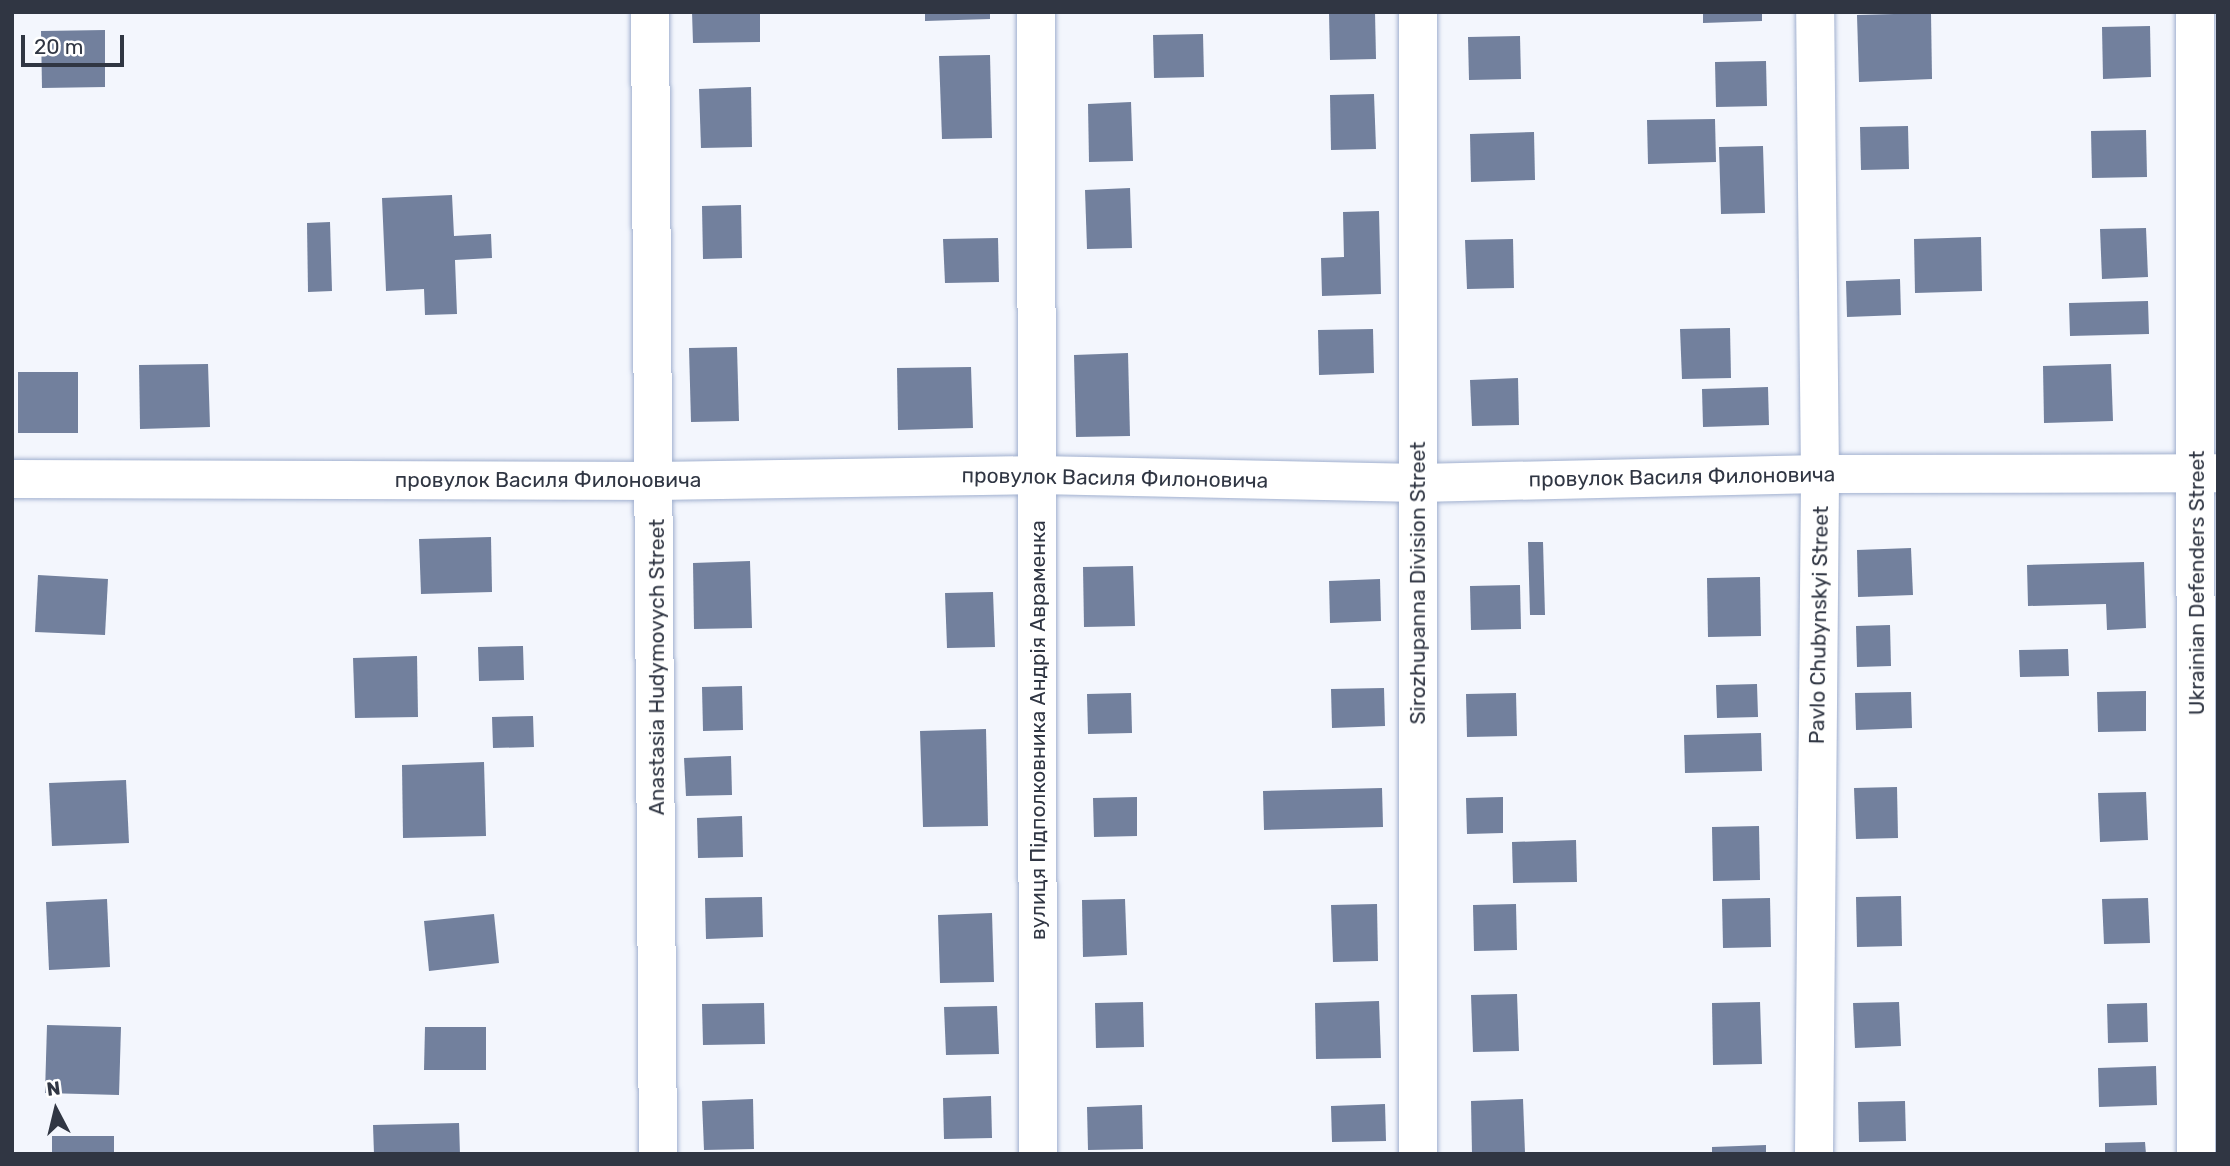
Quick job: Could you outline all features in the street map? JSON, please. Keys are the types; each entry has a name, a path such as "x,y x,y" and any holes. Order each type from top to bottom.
{"street":[{"name":"Anastasia Hudymovych Street","path":"650,12 656,481 658,1154"},
{"name":"вулиця Підполковника Андрія Авраменка","path":"1036,12 1038,1154"},
{"name":"Sirozhupanna Division Street","path":"1418,12 1418,1154"},
{"name":"Pavlo Chubynskyi Street","path":"1814,1154 1820,474 1815,12"},
{"name":"Ukrainian Defenders Street","path":"2195,12 2208,472 2196,1154"},
{"name":"провулок Василя Филоновича","path":"12,479 656,481 1038,475 1419,483 1820,474 2208,472"}],"building":[{"path":"692,12 760,12 760,42 693,43"},
{"path":"925,12 990,12 990,19 925,21"},
{"path":"1329,12 1375,12 1376,59 1330,60"},
{"path":"1703,12 1762,12 1762,21 1703,23"},
{"path":"1931,13 1932,79 1859,82 1857,15"},
{"path":"2150,26 2151,77 2103,79 2102,27"},
{"path":"105,30 105,87 42,88 41,31"},
{"path":"1203,34 1204,77 1154,78 1153,35"},
{"path":"1520,36 1521,79 1469,80 1468,37"},
{"path":"990,55 992,138 942,139 939,56"},
{"path":"1766,61 1767,106 1716,107 1715,62"},
{"path":"751,87 752,147 701,148 699,89"},
{"path":"1374,94 1376,149 1331,150 1330,95"},
{"path":"1131,102 1133,161 1089,162 1088,104"},
{"path":"1715,119 1716,162 1648,164 1647,120"},
{"path":"1908,126 1909,169 1861,170 1860,127"},
{"path":"2146,130 2147,177 2092,178 2091,131"},
{"path":"1534,132 1535,180 1471,182 1470,134"},
{"path":"1763,146 1765,213 1721,214 1719,147"},
{"path":"1130,188 1132,248 1087,249 1085,190"},
{"path":"452,195 454,236 491,234 492,258 455,260 457,314 425,315 424,289 386,291 382,198"},
{"path":"741,205 742,258 703,259 702,206"},
{"path":"1379,211 1381,294 1322,296 1321,258 1344,257 1343,212"},
{"path":"330,222 332,291 308,292 307,223"},
{"path":"2146,228 2148,277 2102,279 2100,229"},
{"path":"1981,237 1982,291 1915,293 1914,239"},
{"path":"998,238 999,282 945,283 943,239"},
{"path":"1513,239 1514,288 1467,289 1465,240"},
{"path":"1900,279 1901,315 1847,317 1846,281"},
{"path":"2148,301 2149,334 2070,336 2069,303"},
{"path":"1730,328 1731,378 1682,379 1680,329"},
{"path":"1373,329 1374,373 1319,375 1318,330"},
{"path":"737,347 739,421 691,422 689,348"},
{"path":"1128,353 1130,436 1076,437 1074,355"},
{"path":"208,364 210,427 140,429 139,365"},
{"path":"2111,364 2113,421 2044,423 2043,366"},
{"path":"971,367 973,428 898,430 897,368"},
{"path":"18,372 78,372 78,433 18,433"},
{"path":"1518,378 1519,425 1472,426 1470,380"},
{"path":"1768,387 1769,425 1703,427 1702,389"},
{"path":"491,537 492,592 421,594 419,539"},
{"path":"1528,542 1543,542 1545,615 1530,615"},
{"path":"1911,548 1913,595 1858,597 1857,550"},
{"path":"750,561 752,628 694,629 693,563"},
{"path":"2144,562 2146,628 2107,630 2106,604 2028,606 2027,565"},
{"path":"1133,566 1135,626 1084,627 1083,567"},
{"path":"38,575 108,579 105,635 35,632"},
{"path":"1760,577 1761,636 1708,637 1707,578"},
{"path":"1380,579 1381,621 1330,623 1329,581"},
{"path":"1520,585 1521,629 1471,630 1470,586"},
{"path":"993,592 995,647 947,648 945,593"},
{"path":"1890,625 1891,666 1857,667 1856,626"},
{"path":"523,646 524,680 479,681 478,647"},
{"path":"2068,649 2069,676 2020,677 2019,650"},
{"path":"417,656 418,717 355,718 353,658"},
{"path":"1757,684 1758,717 1717,718 1716,685"},
{"path":"742,686 743,730 703,731 702,687"},
{"path":"1384,688 1385,726 1332,728 1331,689"},
{"path":"2146,691 2146,731 2098,732 2097,692"},
{"path":"1911,692 1912,728 1856,730 1855,693"},
{"path":"1131,693 1132,733 1088,734 1087,694"},
{"path":"1516,693 1517,736 1467,737 1466,694"},
{"path":"533,716 534,747 493,748 492,717"},
{"path":"986,729 988,826 923,827 920,731"},
{"path":"1761,733 1762,771 1685,773 1684,735"},
{"path":"731,756 732,795 686,796 684,758"},
{"path":"484,762 486,836 403,838 402,765"},
{"path":"126,780 129,843 52,846 49,783"},
{"path":"1897,787 1898,838 1856,839 1854,788"},
{"path":"1382,788 1383,827 1264,830 1263,791"},
{"path":"2146,792 2148,840 2100,842 2098,793"},
{"path":"1137,797 1137,836 1094,837 1093,798"},
{"path":"1503,797 1503,833 1467,834 1466,798"},
{"path":"742,816 743,857 698,858 697,818"},
{"path":"1759,826 1760,880 1713,881 1712,827"},
{"path":"1576,840 1577,882 1513,883 1512,842"},
{"path":"1901,896 1902,946 1857,947 1856,897"},
{"path":"762,897 763,937 706,939 705,898"},
{"path":"1770,898 1771,947 1723,948 1722,899"},
{"path":"2148,898 2150,943 2104,944 2102,899"},
{"path":"107,899 110,967 49,970 46,902"},
{"path":"1125,899 1127,955 1083,957 1082,900"},
{"path":"1377,904 1378,961 1333,962 1331,905"},
{"path":"1516,904 1517,950 1474,951 1473,905"},
{"path":"992,913 994,982 940,983 938,915"},
{"path":"494,914 499,963 429,971 424,921"},
{"path":"1517,994 1519,1051 1473,1052 1471,995"},
{"path":"1379,1001 1381,1058 1316,1059 1315,1003"},
{"path":"1143,1002 1144,1047 1096,1048 1095,1003"},
{"path":"1760,1002 1762,1064 1713,1065 1712,1003"},
{"path":"1899,1002 1901,1046 1855,1048 1853,1003"},
{"path":"764,1003 765,1044 703,1045 702,1004"},
{"path":"2147,1003 2148,1042 2108,1043 2107,1004"},
{"path":"997,1006 999,1054 946,1055 944,1007"},
{"path":"47,1025 121,1027 119,1095 45,1093"},
{"path":"425,1027 486,1027 486,1070 424,1070"},
{"path":"2156,1066 2157,1105 2099,1107 2098,1068"},
{"path":"991,1096 992,1138 944,1139 943,1098"},
{"path":"753,1099 754,1149 704,1150 702,1101"},
{"path":"1523,1099 1525,1153 1472,1154 1471,1101"},
{"path":"1905,1101 1906,1141 1859,1142 1858,1102"},
{"path":"1385,1104 1386,1141 1332,1142 1331,1106"},
{"path":"1142,1105 1143,1149 1088,1150 1087,1107"},
{"path":"459,1123 460,1154 374,1154 373,1125"},
{"path":"52,1136 114,1136 114,1154 52,1154"},
{"path":"2145,1142 2146,1154 2105,1154 2105,1143"},
{"path":"1766,1145 1766,1154 1712,1154 1712,1147"}]}
